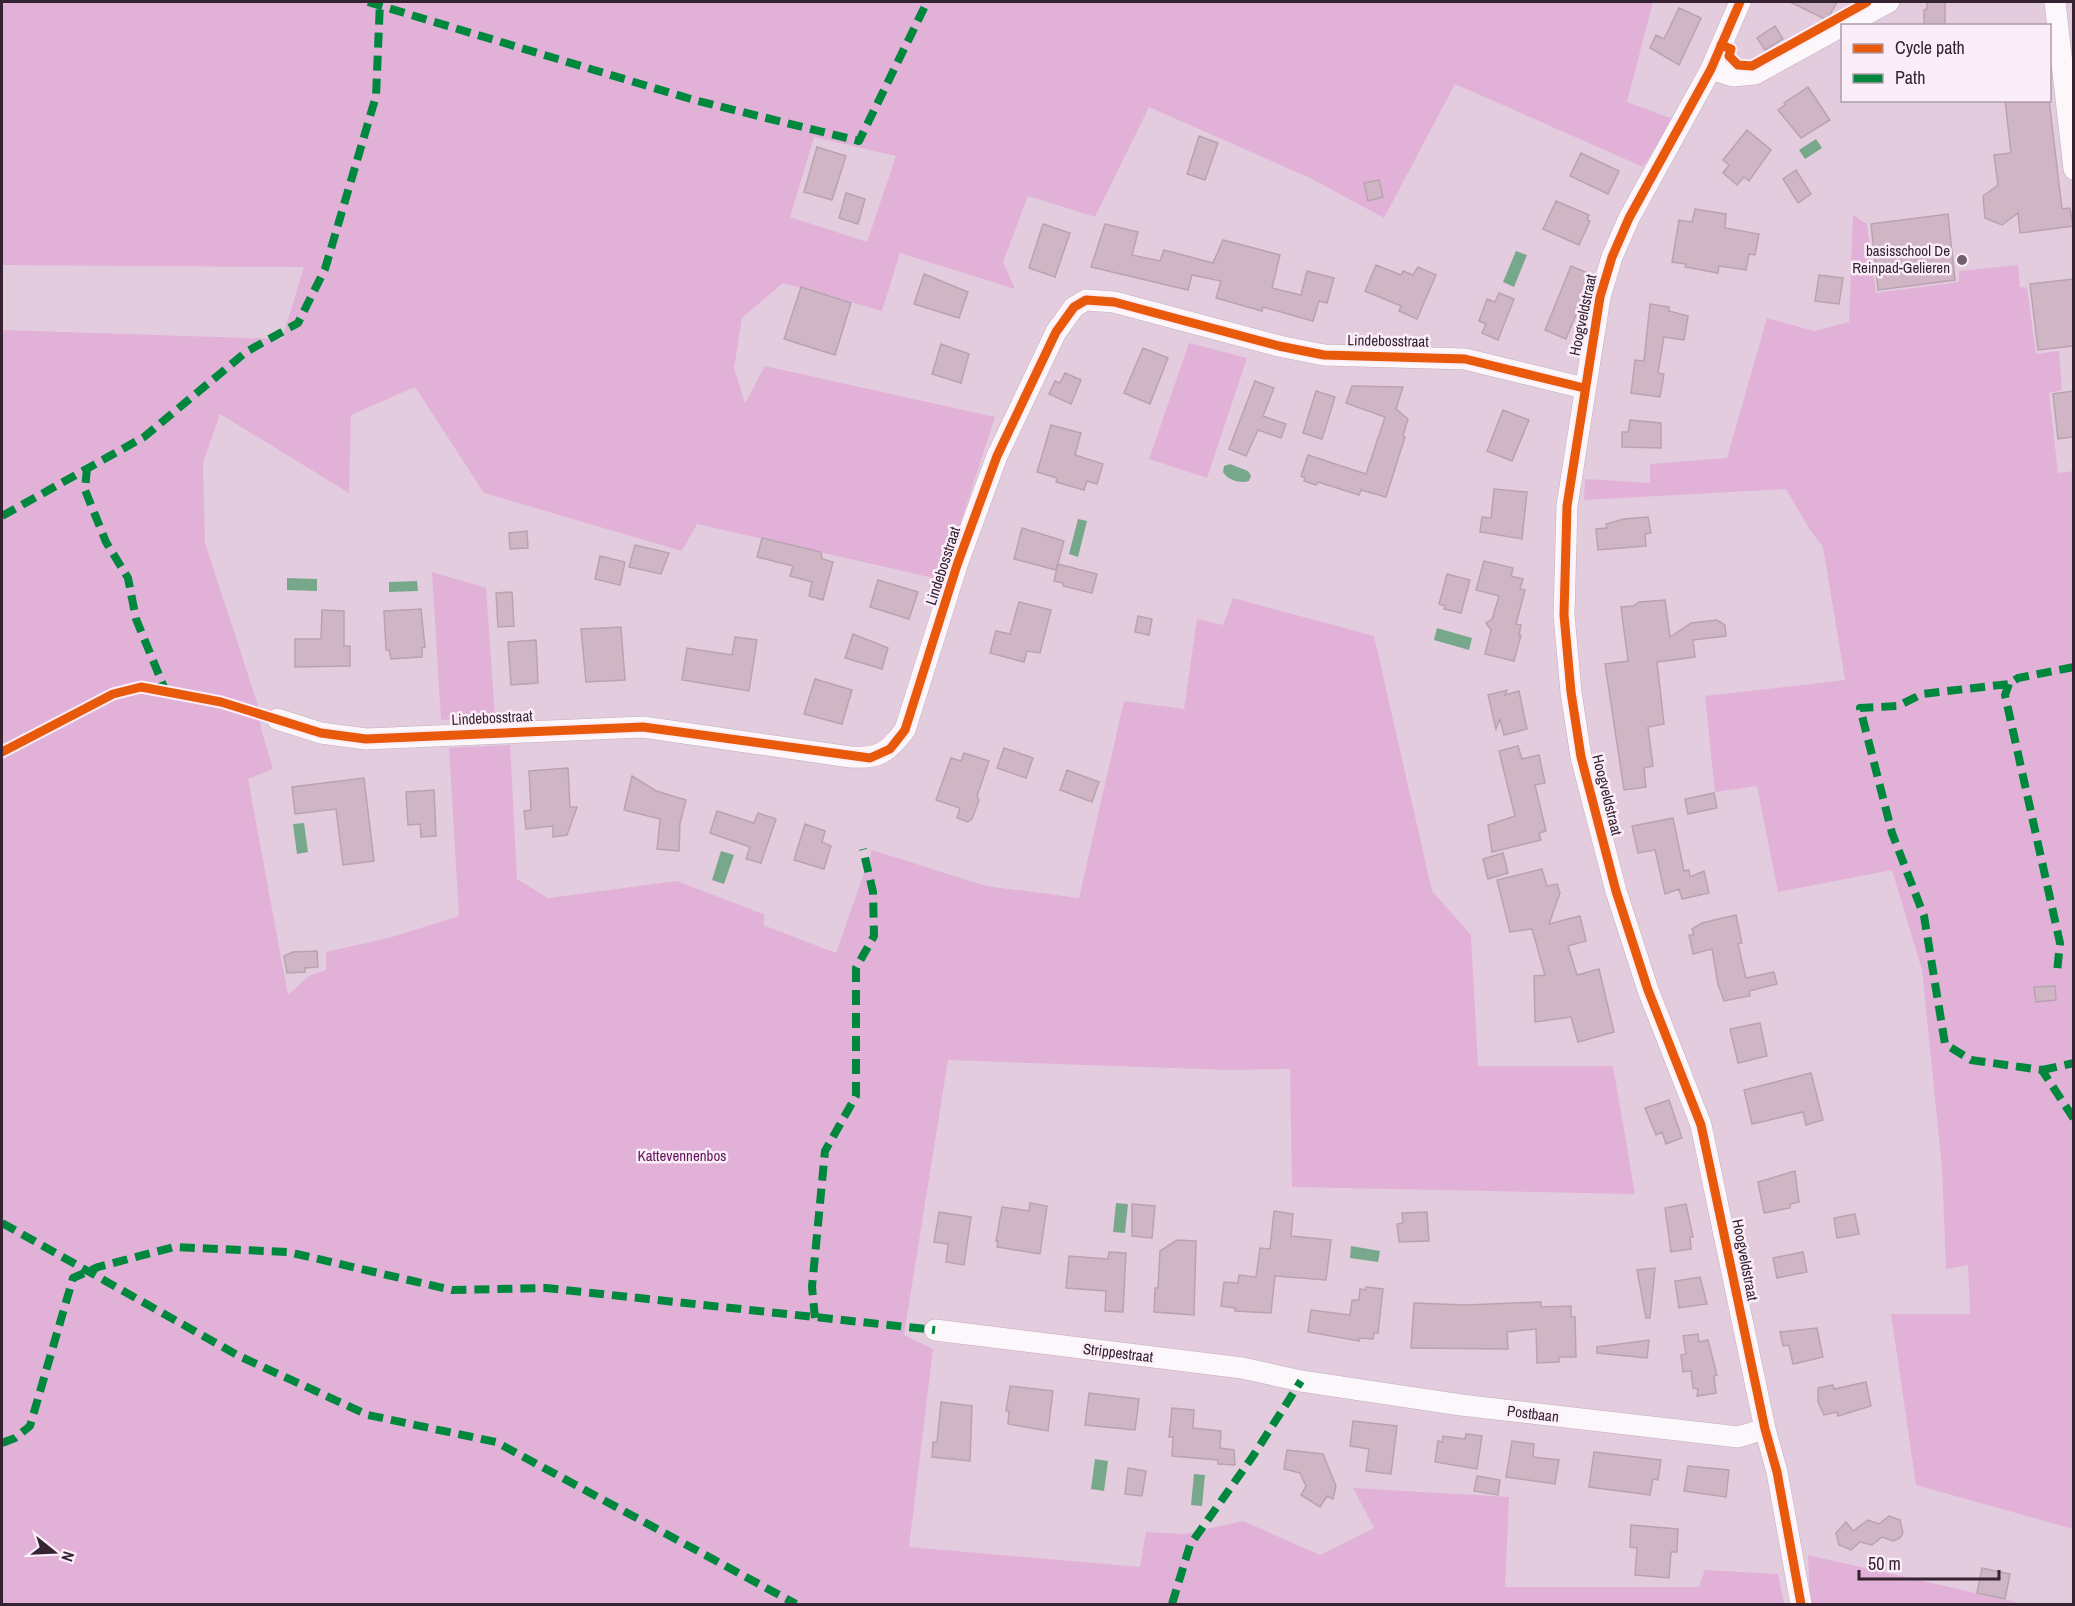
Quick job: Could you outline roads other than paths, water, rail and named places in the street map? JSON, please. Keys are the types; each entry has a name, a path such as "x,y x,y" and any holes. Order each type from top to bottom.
{"street":[{"name":"Hoogveldstraat","path":"1740,2 1711,69 1629,218 1612,256 1600,297 1567,506 1564,615 1571,692 1581,757 1616,891 1648,990 1701,1125 1765,1429 1777,1472 1801,1605"},
{"path":"1847,24 1889,2"},
{"path":"2055,2 2073,169"},
{"path":"1711,69 1733,76 1755,74 1841,27"},
{"name":"Lindebosstraat","path":"277,719 321,733 366,739 643,727 849,757 870,758 890,749 905,730 957,566 997,456 1056,332 1074,307 1086,300 1114,302 1279,346 1324,355 1465,359 1584,388"},
{"name":"Strippestraat","path":"934,1330 1242,1368 1301,1380"},
{"name":"Postbaan","path":"1301,1380 1461,1405 1738,1437 1765,1429"}],"place":[{"name":"basisschool De Reinpad-Gelieren","path":"1962,260"}],"park label":[{"name":"Kattevennenbos","path":"682,1156"}]}
